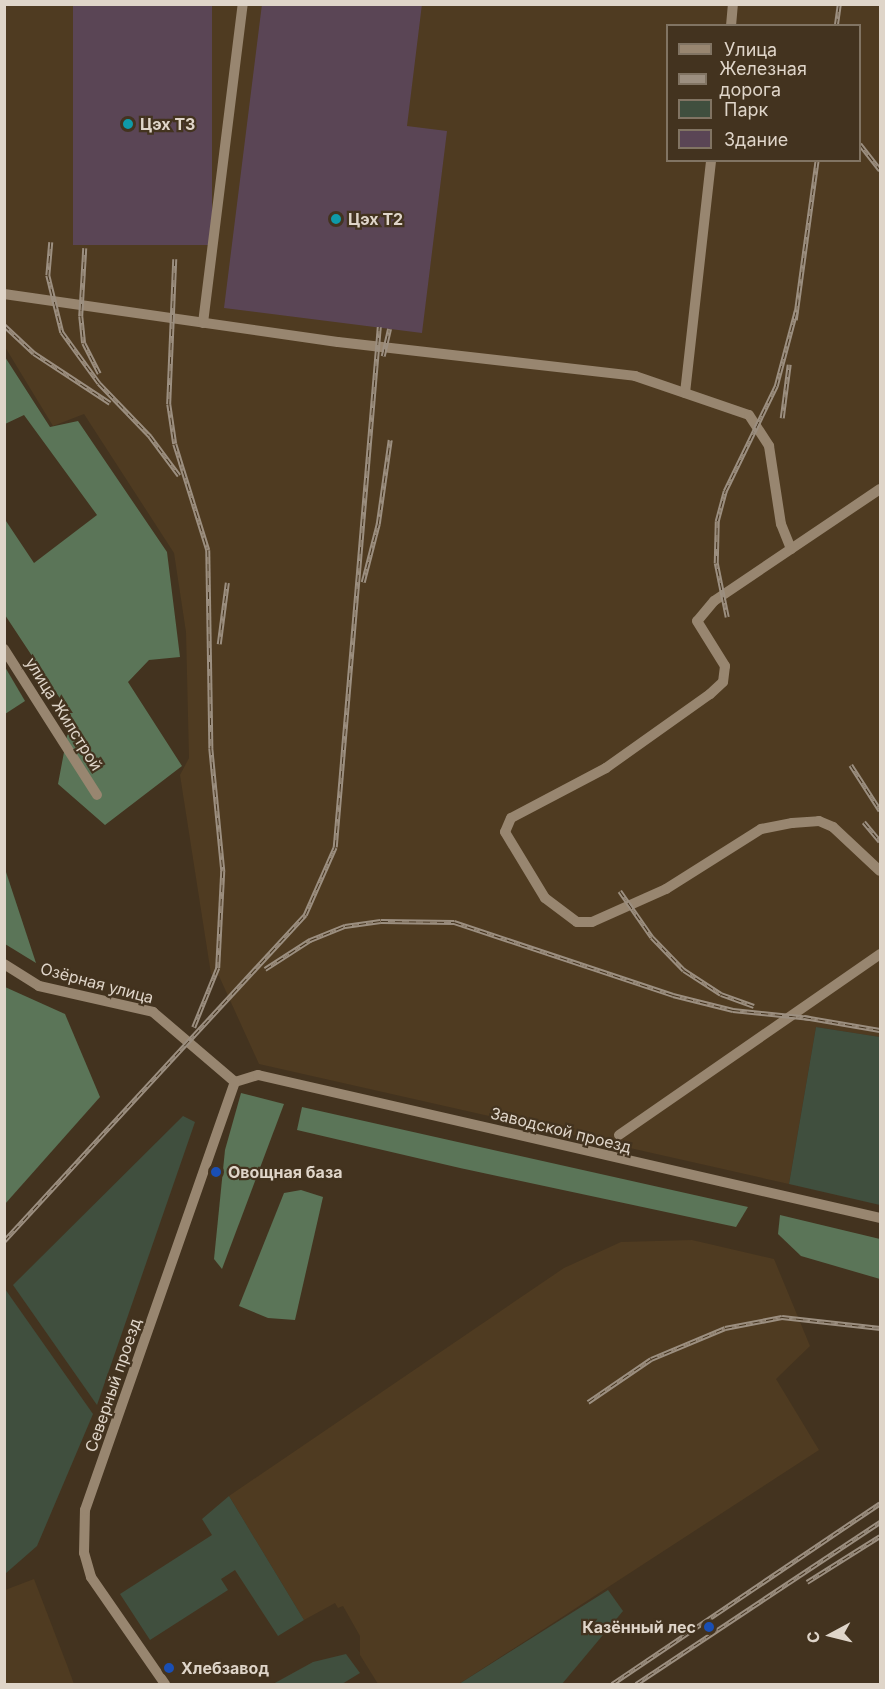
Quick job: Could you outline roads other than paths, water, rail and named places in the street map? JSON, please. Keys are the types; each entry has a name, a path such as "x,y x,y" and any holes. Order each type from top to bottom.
{"street":[{"path":"203,323 243,4"},
{"path":"730,24 733,4"},
{"path":"685,393 711,162"},
{"path":"4,294 203,323 635,376 749,415 766,437 781,524 790,549"},
{"path":"880,489 714,602 697,621 725,666 723,682 606,768 512,819 505,832 545,898 577,922 592,922 666,889 761,830 792,823 819,820 833,827 880,871"},
{"name":"улица Жилстрой","path":"4,649 98,795"},
{"path":"619,1135 880,954"},
{"name":"Озёрная улица","path":"4,964 39,986 153,1012 234,1082"},
{"name":"Заводской проезд","path":"234,1082 258,1075 880,1218"},
{"name":"Северный проезд","path":"165,1684 91,1577 84,1553 85,1510 234,1082"}],"railway":[{"path":"836,24 839,4"},
{"path":"861,145 880,170"},
{"path":"795,320 817,162"},
{"path":"51,242 48,275 62,332 99,383 150,436 179,475"},
{"path":"85,248 81,316 84,343 99,373"},
{"path":"175,259 169,404 175,444 208,550 211,748 223,871 218,968 194,1027"},
{"path":"727,617 716,563 717,521 725,491 776,386 796,311"},
{"path":"4,325 34,353 110,403"},
{"path":"4,1241 305,915 335,847 379,327"},
{"path":"383,356 389,329"},
{"path":"782,418 789,364"},
{"path":"363,582 378,524 390,440"},
{"path":"219,644 227,583"},
{"path":"851,765 880,810"},
{"path":"864,822 880,841"},
{"path":"620,891 652,937 684,970 721,994 754,1006"},
{"path":"265,969 310,940 345,926 381,921 454,922 673,995 733,1010 811,1018"},
{"path":"804,1017 880,1030"},
{"path":"588,1402 651,1359 725,1328 782,1317 880,1328"},
{"path":"612,1684 880,1503"},
{"path":"636,1684 880,1522"},
{"path":"807,1582 880,1536"}],"place":[{"name":"Цэх Т3","path":"128,124"},
{"name":"Цэх Т2","path":"336,219"},
{"name":"Овощная база","path":"216,1172"},
{"name":"Казённый лес","path":"709,1627"},
{"name":"Хлебзавод","path":"169,1668"}]}
